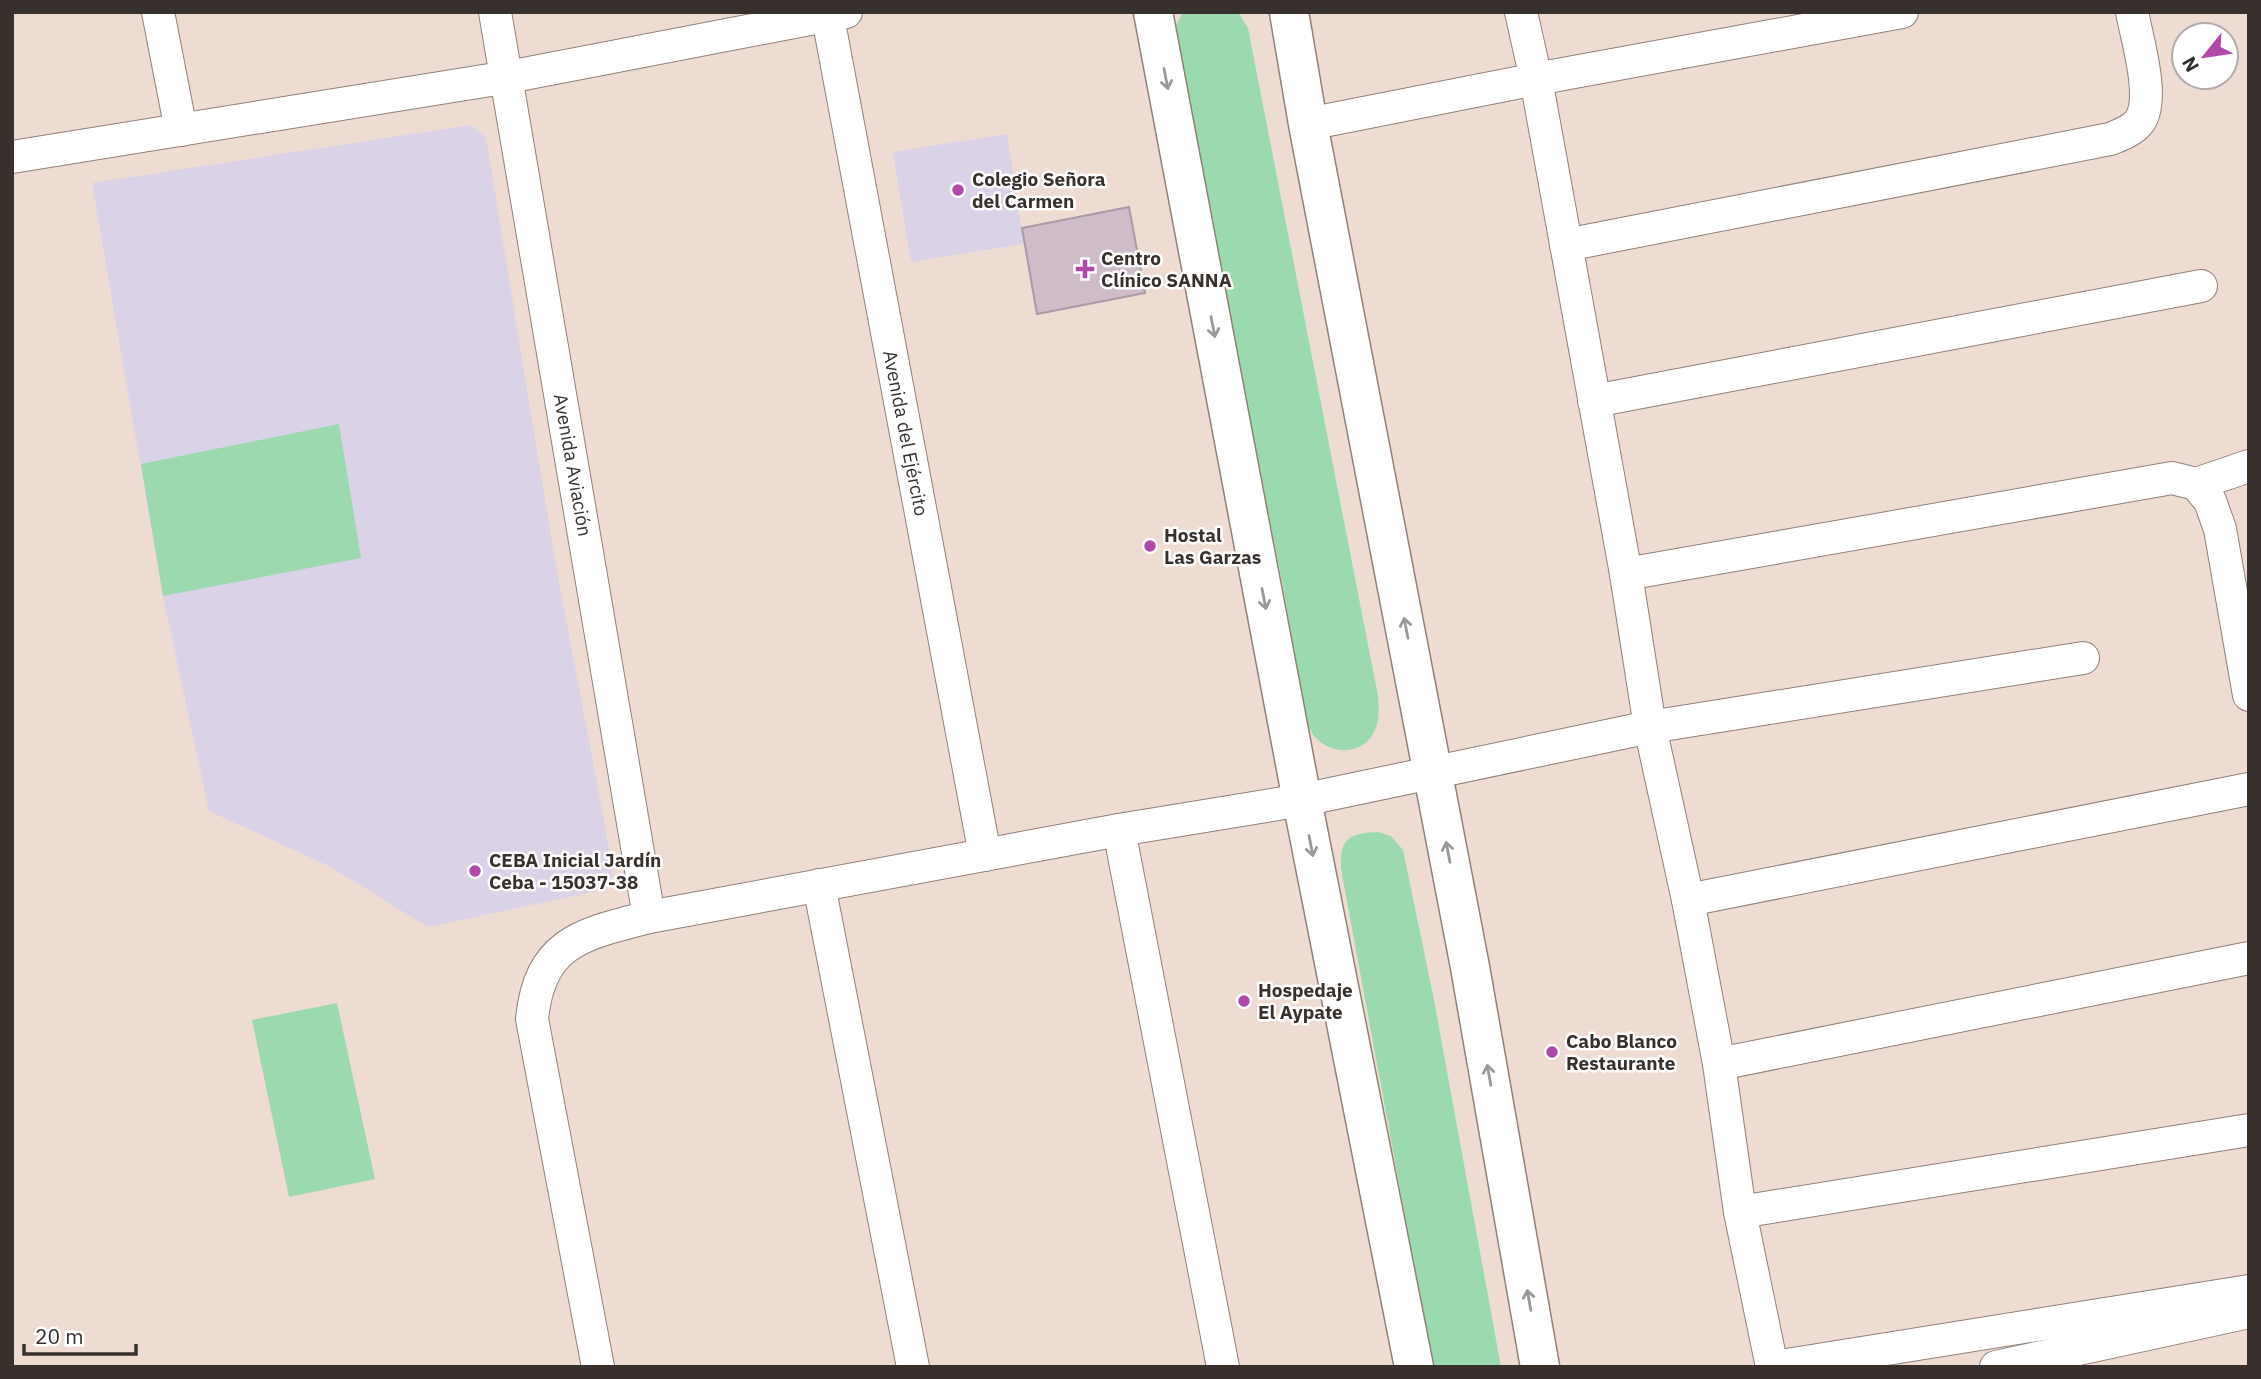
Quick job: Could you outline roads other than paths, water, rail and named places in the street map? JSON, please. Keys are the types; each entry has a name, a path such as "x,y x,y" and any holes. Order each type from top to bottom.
{"main road":[{"path":"1153,12 1302,800 1414,1367"},
{"path":"1289,12 1308,124 1470,967 1540,1367"}],"street":[{"path":"158,12 181,130"},
{"name":"Avenida Aviación","path":"495,12 649,917"},
{"path":"1521,12 1536,79 1626,574 1650,727 1688,900 1719,1064 1740,1212 1773,1367 2249,1291"},
{"path":"1308,124 1902,12"},
{"path":"1566,245 2110,139 2139,122 2146,107 2146,90 2132,12"},
{"path":"12,157 508,77 833,13"},
{"name":"Avenida del Ejército","path":"833,13 985,855"},
{"path":"1594,401 2202,286"},
{"path":"1626,574 2172,478 2196,484 2249,466"},
{"path":"2196,484 2210,500 2220,528 2249,695"},
{"path":"598,1367 531,1019 534,993 546,968 566,946 595,931 649,917 1119,830 1302,800 1650,727 2083,658"},
{"path":"1688,900 2249,789"},
{"path":"1119,830 1223,1367"},
{"path":"819,886 914,1367"},
{"path":"1719,1064 2249,958"},
{"path":"1740,1212 2249,1130"},
{"path":"1996,1367 2249,1312"}],"place":[{"name":"Colegio Señora del Carmen","path":"958,190"},
{"name":"Centro Clínico SANNA","path":"1085,269"},
{"name":"Hostal Las Garzas","path":"1150,546"},
{"name":"CEBA Inicial Jardín Ceba - 15037-38","path":"475,871"},
{"name":"Hospedaje El Aypate","path":"1244,1001"},
{"name":"Cabo Blanco Restaurante","path":"1552,1052"}]}
